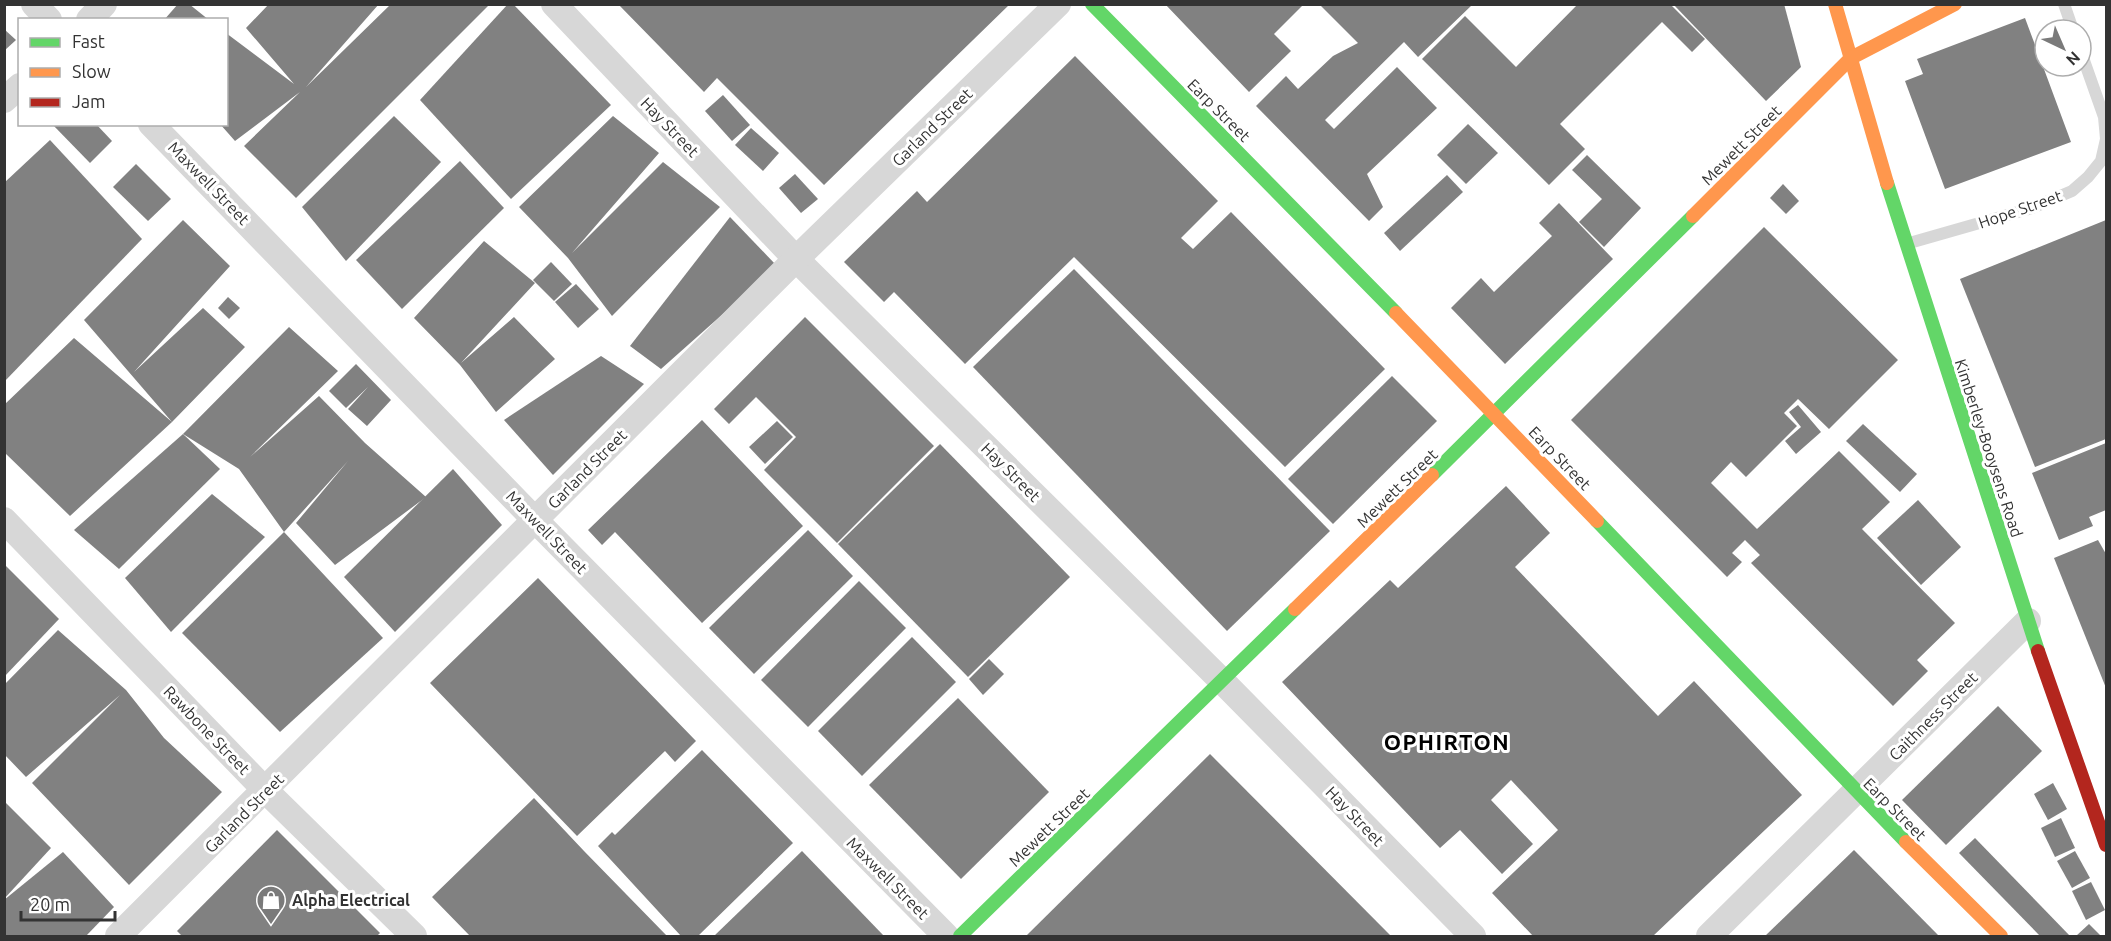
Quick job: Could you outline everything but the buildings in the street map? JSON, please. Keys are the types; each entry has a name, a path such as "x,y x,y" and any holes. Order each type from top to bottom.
{"street":[{"path":"34,4 47,18"},
{"path":"90,18 104,4"},
{"name":"Hay Street","path":"554,4 796,260 1223,682 1473,936"},
{"name":"Garland Street","path":"118,936 266,791 796,260 1058,4"},
{"name":"Earp Street","path":"1092,4 1495,414 1856,793 2001,936"},
{"name":"Kimberley-Booysens Road","path":"1835,4 1905,244 2028,621 2106,845"},
{"name":"Mewett Street","path":"960,936 1223,682 1495,414 1851,58 1955,4"},
{"path":"4,100 18,88"},
{"name":"Maxwell Street","path":"154,126 536,521 946,936"},
{"name":"Rawbone Street","path":"4,520 266,791 414,936"},
{"name":"Caithness Street","path":"1709,936 2028,621"}],"lane":[{"name":"Hope Street","path":"1905,244 2032,208 2072,192 2101,160 2106,139 2104,117 2090,78"}],"traffic: fast":[{"path":"1092,4 1396,313"},
{"path":"1887,183 2038,651"},
{"path":"1432,475 1693,216"},
{"path":"1597,521 1906,842"},
{"path":"960,936 1295,609"}],"traffic: slow":[{"path":"1835,4 1887,183"},
{"path":"1693,216 1851,58 1955,4"},
{"path":"1396,313 1597,521"},
{"path":"1295,609 1432,475"},
{"path":"1906,842 2001,936"}],"traffic: jam":[{"path":"2038,651 2106,845"}],"place":[{"name":"Alpha Electrical","path":"271,926"}],"district":[{"name":"OPHIRTON","path":"1447,741"}]}
